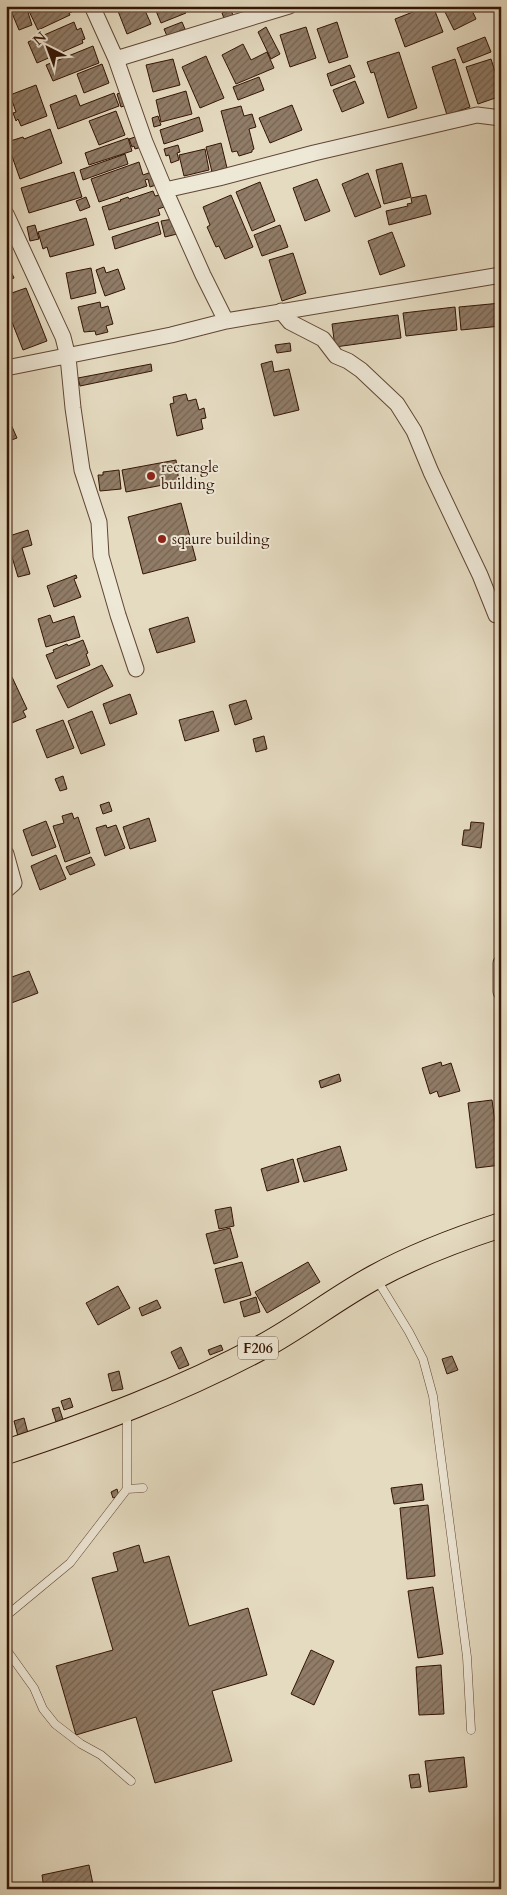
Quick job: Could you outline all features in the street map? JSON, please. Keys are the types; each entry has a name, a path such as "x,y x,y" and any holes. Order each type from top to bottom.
{"main road":[{"name":"F206","path":"6,1452 127,1410 207,1375 264,1345 375,1277 449,1242 501,1225"}],"street":[{"path":"92,6 116,58 145,142 165,190 226,321"},
{"path":"116,58 290,6"},
{"path":"165,190 219,178 304,155 477,115 501,118"},
{"path":"6,214 63,338 68,357 82,470 99,522 101,556 136,669"},
{"path":"6,368 171,336 226,321 501,275"},
{"path":"281,312 290,322 323,339 336,356 348,361 361,370 397,404 414,430 431,472 480,574 496,615 501,616"},
{"path":"6,854 14,883 6,890"},
{"path":"501,963 501,992"}],"lane":[{"path":"375,1277 423,1358 433,1396 467,1657 471,1730"},
{"path":"6,1616 70,1563 127,1488 127,1410"},
{"path":"127,1488 143,1488"},
{"path":"6,1649 34,1688 42,1709 55,1724 81,1744 101,1755 130,1781"}],"building":[{"path":"6,6 12,20 6,22"},
{"path":"9,6 26,6 32,25 19,30"},
{"path":"70,6 72,12 69,13 70,15 38,30 27,7"},
{"path":"116,6 143,6 151,24 127,34"},
{"path":"154,6 183,6 186,13 161,23"},
{"path":"200,6 217,6 203,12"},
{"path":"428,6 433,6 443,32 405,47 395,19"},
{"path":"442,6 470,6 476,19 454,30"},
{"path":"231,10 234,18 225,21 222,13"},
{"path":"74,22 77,30 81,28 85,39 82,40 83,43 37,63 28,42"},
{"path":"182,22 185,29 167,36 164,29"},
{"path":"337,22 348,57 329,63 317,29"},
{"path":"266,27 280,54 271,59 258,32"},
{"path":"306,27 316,58 290,67 280,35"},
{"path":"485,37 491,52 463,63 457,48"},
{"path":"243,44 251,60 267,52 274,68 236,84 222,55"},
{"path":"93,46 99,63 53,81 46,65"},
{"path":"399,52 417,108 388,118 374,72 371,73 367,62"},
{"path":"206,56 224,98 200,108 182,67"},
{"path":"173,59 180,85 153,92 146,65"},
{"path":"455,59 470,107 447,115 432,67"},
{"path":"491,59 501,90 501,96 478,104 466,67"},
{"path":"102,64 109,83 84,93 77,74"},
{"path":"350,65 355,77 331,86 327,74"},
{"path":"259,77 264,90 238,100 233,87"},
{"path":"355,81 364,103 342,112 333,90"},
{"path":"36,85 47,116 21,126 18,119 16,121 13,113 16,112 10,95"},
{"path":"126,91 130,104 121,107 117,94"},
{"path":"186,91 192,114 161,122 156,100"},
{"path":"114,93 119,106 58,129 50,105 76,95 80,106"},
{"path":"292,105 302,130 270,143 259,118"},
{"path":"241,106 244,116 252,114 256,127 249,129 254,149 252,152 239,156 237,151 232,152 221,111"},
{"path":"116,111 125,135 99,145 89,121"},
{"path":"158,116 161,125 154,127 152,118"},
{"path":"199,117 203,131 164,144 160,130"},
{"path":"50,129 62,163 20,179 7,142 23,137 24,139"},
{"path":"141,135 145,146 135,149 134,146 132,147 129,139"},
{"path":"128,138 132,151 89,165 85,153"},
{"path":"221,143 227,168 212,172 206,147"},
{"path":"178,145 180,152 177,153 179,160 171,163 169,155 166,156 164,149"},
{"path":"205,149 209,170 184,176 179,155"},
{"path":"125,154 128,164 83,180 80,170"},
{"path":"139,162 143,175 154,171 159,184 150,187 148,179 145,180 147,186 99,202 91,179"},
{"path":"402,163 411,197 384,204 376,170"},
{"path":"74,172 82,197 29,213 21,188"},
{"path":"368,173 381,207 355,217 342,184"},
{"path":"317,179 330,211 305,221 293,188"},
{"path":"260,182 275,221 252,231 236,192"},
{"path":"153,191 155,196 160,195 164,207 158,209 160,215 109,230 102,207 128,197 129,199"},
{"path":"231,195 253,247 225,259 219,246 216,247 207,227 210,225 203,207"},
{"path":"426,195 431,214 389,225 386,211 408,206 407,204 412,203 411,198"},
{"path":"86,197 90,207 80,211 76,201"},
{"path":"86,218 94,245 50,257 47,247 43,249 38,232"},
{"path":"173,219 177,234 165,237 161,221"},
{"path":"158,222 161,234 115,249 112,237"},
{"path":"35,225 39,239 30,241 27,227"},
{"path":"280,225 288,247 262,256 254,235"},
{"path":"392,232 405,266 380,275 368,241"},
{"path":"293,253 306,293 282,301 269,260"},
{"path":"6,260 14,278 6,281"},
{"path":"104,267 106,273 118,269 125,289 105,296 96,270"},
{"path":"91,268 96,293 71,299 66,273"},
{"path":"26,288 47,341 23,350 6,307 6,295"},
{"path":"100,302 101,308 108,306 113,324 106,326 108,332 96,335 95,331 84,332 78,307"},
{"path":"501,303 501,326 461,330 459,307"},
{"path":"455,307 457,330 406,336 403,313"},
{"path":"398,315 401,338 335,347 332,324"},
{"path":"290,343 291,351 277,353 275,345"},
{"path":"272,361 274,372 289,369 299,410 274,416 261,364"},
{"path":"151,364 152,371 80,386 78,378"},
{"path":"186,394 188,401 196,399 199,410 204,408 206,418 201,419 203,429 177,436 170,404 174,403 173,397"},
{"path":"6,413 17,438 6,442"},
{"name":"rectangle building","path":"176,460 179,482 126,492 122,470"},
{"path":"119,470 121,489 100,491 98,475 103,475 103,472"},
{"name":"sqaure building","path":"181,503 196,560 143,574 128,517"},
{"path":"28,530 32,545 22,548 30,574 18,577 6,537"},
{"path":"76,575 77,578 74,579 81,597 54,607 47,586"},
{"path":"50,615 53,623 74,616 80,637 46,647 38,619"},
{"path":"188,617 195,642 157,653 149,629"},
{"path":"83,640 90,665 56,679 46,655 67,644 68,646"},
{"path":"102,665 113,686 68,708 57,686"},
{"path":"12,677 27,709 23,711 26,717 7,725 6,679"},
{"path":"130,694 137,714 110,724 103,704"},
{"path":"246,700 252,719 235,725 229,705"},
{"path":"92,711 105,745 81,754 68,721"},
{"path":"213,711 219,731 185,741 179,720"},
{"path":"63,720 74,748 47,758 36,730"},
{"path":"264,736 267,749 256,752 253,739"},
{"path":"63,776 67,789 60,791 55,779"},
{"path":"109,802 112,811 103,814 100,805"},
{"path":"72,813 74,819 78,817 90,853 65,862 53,826 64,823 62,816"},
{"path":"149,818 156,841 130,849 123,827"},
{"path":"46,821 56,847 32,856 23,830"},
{"path":"471,822 484,823 481,848 462,845 464,830 470,830"},
{"path":"106,825 107,828 116,825 125,848 105,856 96,828"},
{"path":"56,855 66,879 40,890 31,866"},
{"path":"91,857 95,865 70,875 66,867"},
{"path":"29,971 38,993 6,1005 6,979"},
{"path":"441,1062 442,1066 451,1063 460,1091 439,1097 437,1091 430,1094 422,1068"},
{"path":"339,1074 341,1081 321,1088 319,1081"},
{"path":"492,1100 501,1165 476,1168 468,1103"},
{"path":"340,1146 347,1170 304,1182 297,1159"},
{"path":"293,1159 299,1182 267,1191 261,1169"},
{"path":"231,1207 234,1226 219,1229 215,1210"},
{"path":"230,1228 238,1257 214,1264 206,1234"},
{"path":"242,1262 251,1295 224,1303 215,1269"},
{"path":"308,1262 320,1282 267,1313 255,1292"},
{"path":"118,1286 130,1308 98,1325 86,1303"},
{"path":"256,1297 260,1312 244,1317 240,1302"},
{"path":"157,1300 161,1308 142,1316 139,1308"},
{"path":"221,1345 223,1350 210,1355 208,1350"},
{"path":"181,1347 189,1365 179,1369 171,1352"},
{"path":"452,1356 458,1370 447,1374 442,1359"},
{"path":"119,1371 123,1389 112,1391 108,1374"},
{"path":"70,1398 73,1407 64,1410 61,1401"},
{"path":"59,1407 65,1426 58,1428 52,1409"},
{"path":"24,1418 30,1441 20,1444 14,1421"},
{"path":"422,1484 424,1500 394,1504 391,1488"},
{"path":"117,1489 119,1496 113,1498 111,1492"},
{"path":"428,1505 435,1576 407,1579 400,1508"},
{"path":"139,1545 144,1563 169,1556 189,1626 248,1608 267,1675 212,1691 232,1761 155,1783 136,1717 76,1735 56,1666 113,1650 92,1578 118,1571 113,1553"},
{"path":"433,1587 443,1654 418,1658 408,1591"},
{"path":"311,1650 334,1661 314,1705 291,1694"},
{"path":"441,1665 444,1714 419,1715 416,1667"},
{"path":"464,1757 467,1787 429,1792 425,1761"},
{"path":"419,1774 421,1787 411,1788 409,1775"},
{"path":"89,1865 94,1889 44,1889 42,1875"}],"place":[{"name":"rectangle building","path":"151,476"},
{"name":"sqaure building","path":"162,539"}]}
